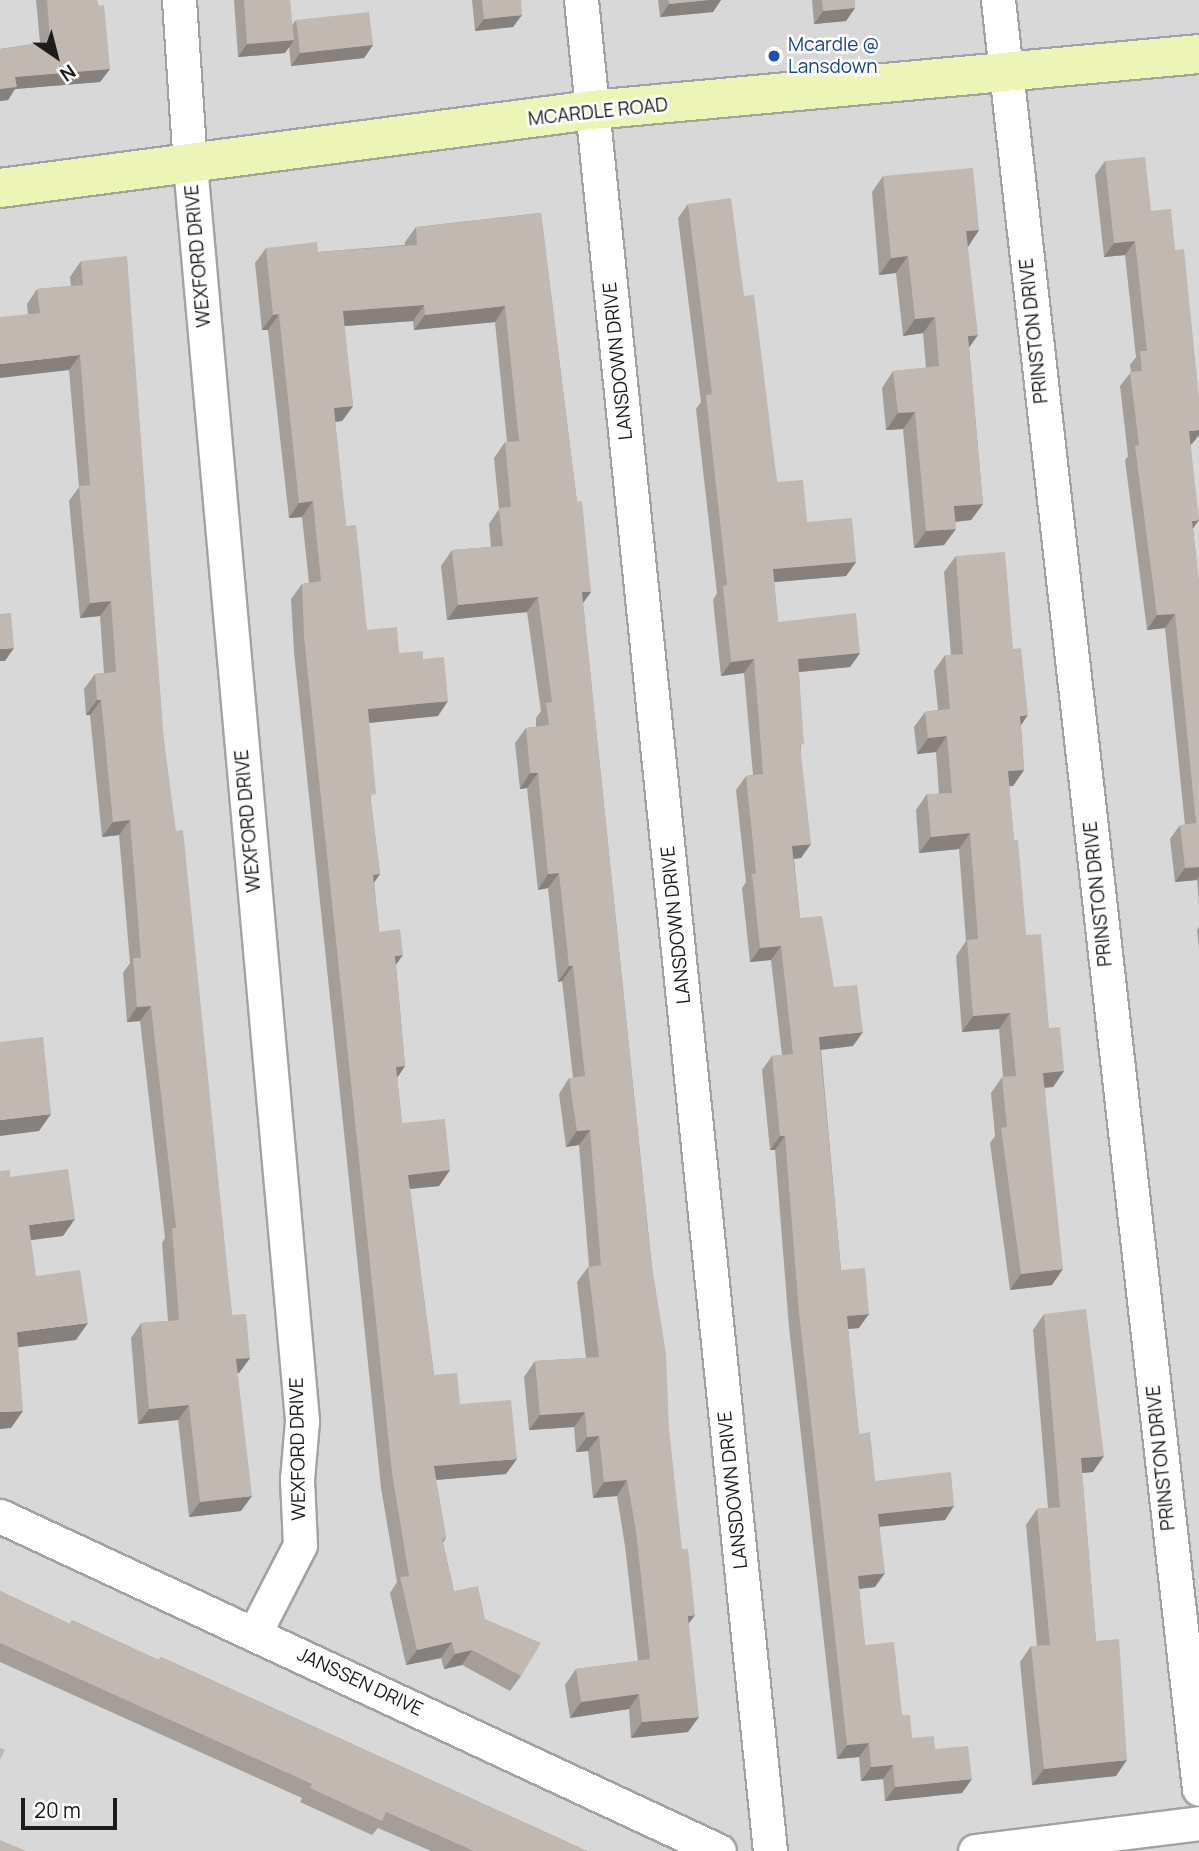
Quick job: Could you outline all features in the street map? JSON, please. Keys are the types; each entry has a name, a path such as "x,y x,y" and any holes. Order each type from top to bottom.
{"main road":[{"name":"MCARDLE ROAD","path":"0,188 592,110 1005,75 1199,54"}],"street":[{"name":"WEXFORD DRIVE","path":"179,0 190,165 302,1421 297,1479 300,1545 255,1632"},
{"name":"LANSDOWN DRIVE","path":"580,0 771,1851"},
{"name":"PRINSTON DRIVE","path":"998,0 1199,1789"},
{"name":"JANSSEN DRIVE","path":"0,1516 255,1632 719,1851"},
{"path":"975,1851 1199,1823"}],"shaded area":[{"path":"0,0 1199,0 1199,1851 0,1851"}],"building":[{"path":"47,0 97,0 97,6 104,5 110,69 15,77 17,87 0,89 0,49 50,42"},
{"path":"244,0 290,0 294,40 247,44"},
{"path":"482,0 521,0 522,15 484,19"},
{"path":"668,0 709,0 669,4"},
{"path":"822,0 855,0 855,8 823,11"},
{"path":"369,12 373,45 300,53 296,20"},
{"path":"1145,157 1151,211 1171,209 1175,250 1184,249 1199,398 1199,430 1189,431 1199,520 1192,521 1199,583 1199,867 1185,868 1180,825 1196,823 1175,614 1157,615 1135,446 1139,445 1130,372 1142,371 1140,351 1147,351 1135,241 1114,243 1105,161"},
{"path":"973,168 979,230 966,231 978,335 968,336 983,504 954,506 956,529 926,531 915,412 898,413 893,371 939,366 935,317 915,319 908,256 891,258 883,176"},
{"path":"731,198 744,296 754,295 777,482 803,480 807,522 852,518 856,562 773,569 778,622 856,613 860,653 798,659 804,744 800,745 811,844 792,846 800,918 822,916 834,987 857,985 863,1032 819,1037 841,1270 865,1268 869,1314 847,1316 859,1434 870,1432 875,1481 951,1472 954,1506 878,1514 885,1573 858,1576 865,1645 894,1642 902,1715 910,1715 912,1738 934,1736 935,1749 968,1746 972,1779 895,1787 893,1765 871,1767 869,1743 847,1745 799,1313 785,1136 780,1136 772,1056 793,1054 781,946 760,948 752,874 756,873 746,776 763,774 754,659 731,662 723,586 727,585 706,395 712,394 688,204"},
{"path":"541,213 577,502 582,501 591,592 582,592 651,1260 666,1354 669,1430 682,1549 688,1549 695,1615 688,1616 699,1717 642,1722 639,1694 581,1702 576,1669 650,1659 636,1531 627,1480 604,1482 599,1436 587,1437 585,1412 540,1415 535,1361 599,1357 588,1267 601,1265 590,1130 577,1131 569,1078 585,1076 573,966 569,966 559,873 548,874 538,773 530,773 526,728 549,725 546,703 552,702 538,597 458,605 452,550 503,546 499,508 511,507 505,442 519,441 505,306 425,315 424,305 343,311 353,406 334,408 346,526 356,525 367,630 397,627 399,653 423,651 423,659 444,657 448,701 368,709 376,794 370,795 380,874 373,875 379,932 400,929 403,955 395,956 405,1066 396,1067 402,1123 445,1119 450,1170 408,1175 434,1375 457,1373 460,1404 511,1400 517,1459 434,1466 446,1538 442,1539 454,1591 478,1586 485,1619 541,1643 521,1676 472,1650 455,1654 452,1642 417,1650 400,1577 409,1576 392,1473 304,637 302,584 321,581 313,501 299,503 279,314 273,315 266,248 317,242 318,252 417,245 416,227"},
{"path":"127,256 164,741 176,831 183,830 232,1315 246,1314 250,1358 236,1359 252,1496 200,1502 189,1405 149,1409 141,1323 179,1320 172,1228 176,1228 151,1006 137,1007 133,958 141,958 130,820 113,822 101,700 97,700 95,674 116,672 111,601 90,603 79,486 90,485 80,355 0,364 0,317 40,313 37,289 83,285 81,261"},
{"path":"1005,552 1013,649 1021,648 1028,715 1020,716 1024,770 1008,771 1014,840 1018,840 1026,935 1041,934 1049,1028 1060,1027 1064,1071 1043,1073 1063,1269 1021,1274 1001,1128 1007,1127 1002,1077 1016,1076 1010,1013 973,1016 967,940 978,939 970,833 931,837 927,794 952,793 947,736 928,738 925,712 950,709 945,655 963,654 956,556"},
{"path":"11,613 14,648 0,649 0,614"},
{"path":"43,1037 51,1114 0,1120 0,1042"},
{"path":"68,1169 75,1219 29,1225 36,1276 80,1270 88,1323 17,1332 23,1411 0,1412 0,1171 10,1170 10,1177"},
{"path":"1086,1309 1104,1456 1081,1458 1096,1641 1119,1639 1127,1760 1044,1769 1031,1646 1050,1645 1037,1509 1060,1507 1044,1314"},
{"path":"0,1591 70,1624 72,1620 159,1660 161,1657 587,1851 474,1851 386,1812 382,1821 310,1788 312,1784 0,1643"},
{"path":"0,1840 26,1851 0,1851"}],"place":[{"name":"Mcardle @ Lansdown","path":"774,56"}]}
